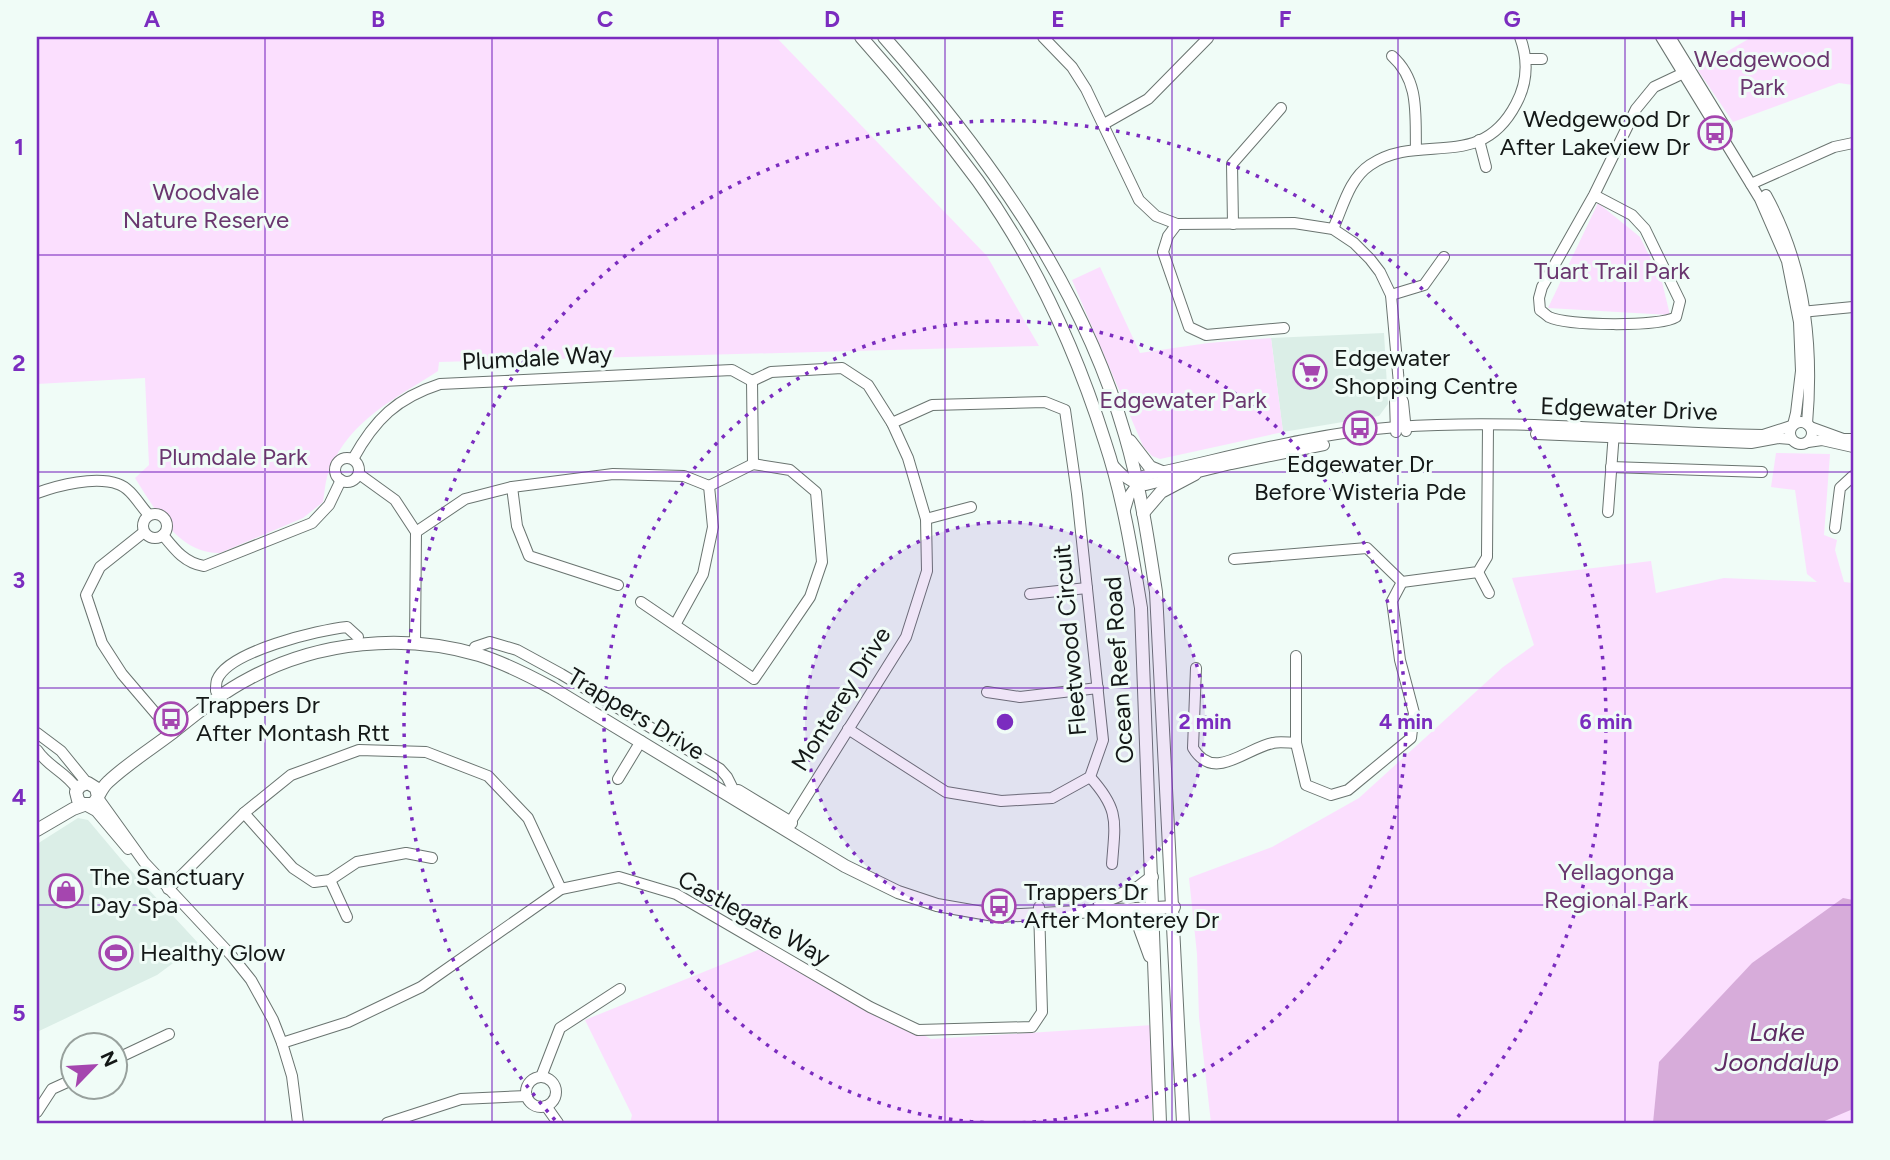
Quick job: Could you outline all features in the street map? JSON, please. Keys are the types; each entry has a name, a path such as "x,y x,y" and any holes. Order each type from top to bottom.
{"main road":[{"name":"Ocean Reef Road","path":"861,37 907,89 986,193 1037,276 1080,373 1112,464 1141,608 1160,1123"},
{"name":"Ocean Reef Road","path":"884,37 920,78 1018,207 1047,254 1110,387 1126,435 1156,592 1174,903 1183,1123"},
{"path":"1070,299 1091,361 1089,371 1080,373"},
{"path":"1126,435 1150,467 1162,472"},
{"path":"1143,513 1161,492 1195,474"},
{"name":"Trappers Drive","path":"37,823 63,806 82,787 102,776 216,691 246,672 311,646 358,637 415,640 475,647 531,669 732,788 874,881 937,905 1000,916 1100,902 1174,903"},
{"name":"Trappers Drive","path":"98,797 106,783 200,710 272,667 300,656 337,648 415,640 477,655 517,670 788,826"},
{"path":"37,831 74,809 93,804 98,797 96,788 82,787 78,800 85,805"},
{"path":"1100,902 1139,887 1152,877"},
{"name":"Trappers Drive","path":"1039,911 1127,909 1153,904"},
{"path":"1127,909 1140,928 1155,973"}],"street":[{"path":"1043,37 1072,67 1104,124 1139,200 1156,216 1177,224 1294,223 1333,229 1354,243 1370,259 1391,295 1400,395 1403,401 1401,430"},
{"path":"1333,229 1345,198 1357,177 1369,165 1387,156 1416,150 1461,147 1491,135 1511,114 1525,79 1526,59 1520,37"},
{"path":"1661,37 1687,71"},
{"path":"1670,37 1687,71 1784,231 1796,265 1812,437 1808,442"},
{"path":"1104,124 1148,99 1208,38"},
{"path":"1392,56 1404,66 1413,91 1416,150"},
{"path":"1526,59 1542,59"},
{"path":"1594,195 1632,215 1645,229 1680,301 1676,317 1663,323 1572,322 1550,318 1540,310 1539,298 1542,287 1594,195 1636,109 1654,87 1687,71"},
{"path":"1233,224 1231,164 1281,108"},
{"path":"1479,140 1486,167"},
{"path":"1754,182 1834,147 1853,143"},
{"path":"1177,224 1168,236 1163,252 1189,327 1206,335 1284,328"},
{"path":"1391,295 1424,285 1444,257"},
{"path":"1802,312 1853,307"},
{"path":"1802,312 1801,371 1796,413 1789,433 1791,439 1801,445 1822,440 1853,447"},
{"name":"Monterey Drive","path":"752,381 771,372 842,368 868,385 892,422 908,458 926,519 928,571 906,637 788,826"},
{"name":"Plumdale Way","path":"353,459 376,421 416,392 440,384 732,370 752,381"},
{"path":"752,381 753,464"},
{"name":"Fleetwood Circuit","path":"892,422 932,405 1045,401 1065,410 1102,740 1090,777"},
{"path":"1792,425 1800,422 1843,439 1853,439"},
{"name":"Edgewater Drive","path":"1136,484 1143,476 1311,439 1401,430 1488,428 1763,435 1792,425"},
{"path":"1478,572 1487,556 1488,428"},
{"name":"Edgewater Drive","path":"1136,484 1146,485 1231,464 1401,430"},
{"path":"1608,512 1614,433"},
{"name":"Edgewater Drive","path":"1614,433 1760,443 1778,438 1791,439"},
{"path":"345,457 353,459 359,465 359,474 352,481 341,480 335,474 338,461 345,457"},
{"path":"416,532 465,499 512,488 613,474 684,476 709,486 753,464 790,470 816,492 822,562 810,597 754,679 676,623 641,602"},
{"path":"1112,464 1136,484 1129,496 1124,515"},
{"path":"1611,467 1762,472"},
{"path":"359,474 395,500 416,532 415,640"},
{"path":"1836,528 1840,488 1853,475"},
{"path":"163,535 191,564 204,566 312,523 329,505 341,480"},
{"path":"37,491 82,481 120,484 149,515"},
{"path":"676,623 703,575 713,527 709,486"},
{"path":"512,488 517,526 529,556 618,585"},
{"path":"926,519 971,507"},
{"path":"157,514 166,521 167,528 163,535 153,538 144,533 144,521 149,515 157,514"},
{"path":"144,533 100,567 86,595 102,642 122,674 157,715"},
{"path":"1234,559 1367,548 1402,582"},
{"path":"1402,582 1478,572"},
{"path":"1478,572 1489,593"},
{"path":"1296,656 1296,743 1306,785 1331,794 1348,790 1411,738 1414,713 1400,660 1392,601 1402,582"},
{"path":"1030,594 1087,588"},
{"path":"1196,668 1193,748 1200,758 1214,764 1229,761 1273,743 1296,743"},
{"path":"988,692 1020,697 1098,688"},
{"path":"848,729 946,792 1001,801 1052,798 1090,777 1106,795 1115,820 1112,864"},
{"path":"37,733 61,751 82,787"},
{"path":"618,779 641,741"},
{"path":"37,750 44,762 82,787"},
{"path":"168,889 244,813 291,775 359,750 426,752 488,776 528,818 561,889"},
{"path":"98,797 144,862 231,954 251,980 282,1043 292,1076 298,1123"},
{"path":"85,805 96,811 131,853 144,862"},
{"path":"244,813 293,868 314,882 330,880 357,862 406,853 432,858"},
{"name":"Castlegate Way","path":"282,1043 348,1022 421,987 561,889 619,877 676,894 870,1007 918,1030 1031,1027 1042,1012 1039,911"},
{"path":"330,880 347,917"},
{"path":"541,1077 560,1028 620,989"},
{"path":"130,1052 169,1034"},
{"path":"541,1077 551,1081 555,1090 553,1100 546,1106 536,1106 527,1096 530,1081 541,1077"},
{"path":"37,1112 52,1089 60,1085"},
{"path":"387,1123 461,1099 527,1096"},
{"path":"546,1106 558,1123"}],"shaded area":[{"path":"1384,333 1388,404 1379,416 1283,432 1271,338"},
{"path":"78,818 88,820 199,944 157,975 37,1032 37,844"}],"green space":[{"name":"Woodvale Nature Reserve","path":"37,37 776,37 987,256 1039,346 439,362 438,371 390,401 362,423 350,437 328,473 323,502 303,518 220,553 205,551 192,546 169,528 135,478 149,465 145,378 37,384"},
{"name":"Wedgewood Park","path":"1752,37 1853,37 1853,85 1839,83 1733,122 1697,69"},
{"name":"Tuart Trail Park","path":"1598,203 1640,237 1662,282 1670,315 1548,308"},
{"name":"Edgewater Park","path":"1100,267 1140,353 1208,343 1271,338 1283,432 1160,459 1152,456 1143,446 1072,280"},
{"name":"Yellagonga Regional Park","path":"1776,453 1830,454 1824,535 1837,540 1835,550 1844,582 1853,583 1853,1123 1211,1123 1199,1017 1197,954 1189,878 1272,847 1359,798 1503,667 1534,645 1512,578 1651,561 1656,593 1724,578 1817,582 1807,574 1795,490 1771,487"},
{"path":"765,947 931,1039 1153,1025 1152,1123 630,1123 632,1115 585,1020"}],"water":[{"name":"Lake Joondalup","path":"1843,898 1853,900 1853,1109 1820,1123 1653,1123 1659,1062 1752,963"}],"place":[{"name":"Wedgewood Dr After Lakeview Dr","path":"1715,133"},
{"name":"Edgewater Shopping Centre","path":"1310,372"},
{"name":"Edgewater Dr Before Wisteria Pde","path":"1360,428"},
{"name":"Trappers Dr After Montash Rtt","path":"171,719"},
{"name":"The Sanctuary Day Spa","path":"66,891"},
{"name":"Trappers Dr After Monterey Dr","path":"999,906"},
{"name":"Healthy Glow","path":"116,953"}],"park label":[{"name":"Plumdale Park","path":"233,457"}]}
